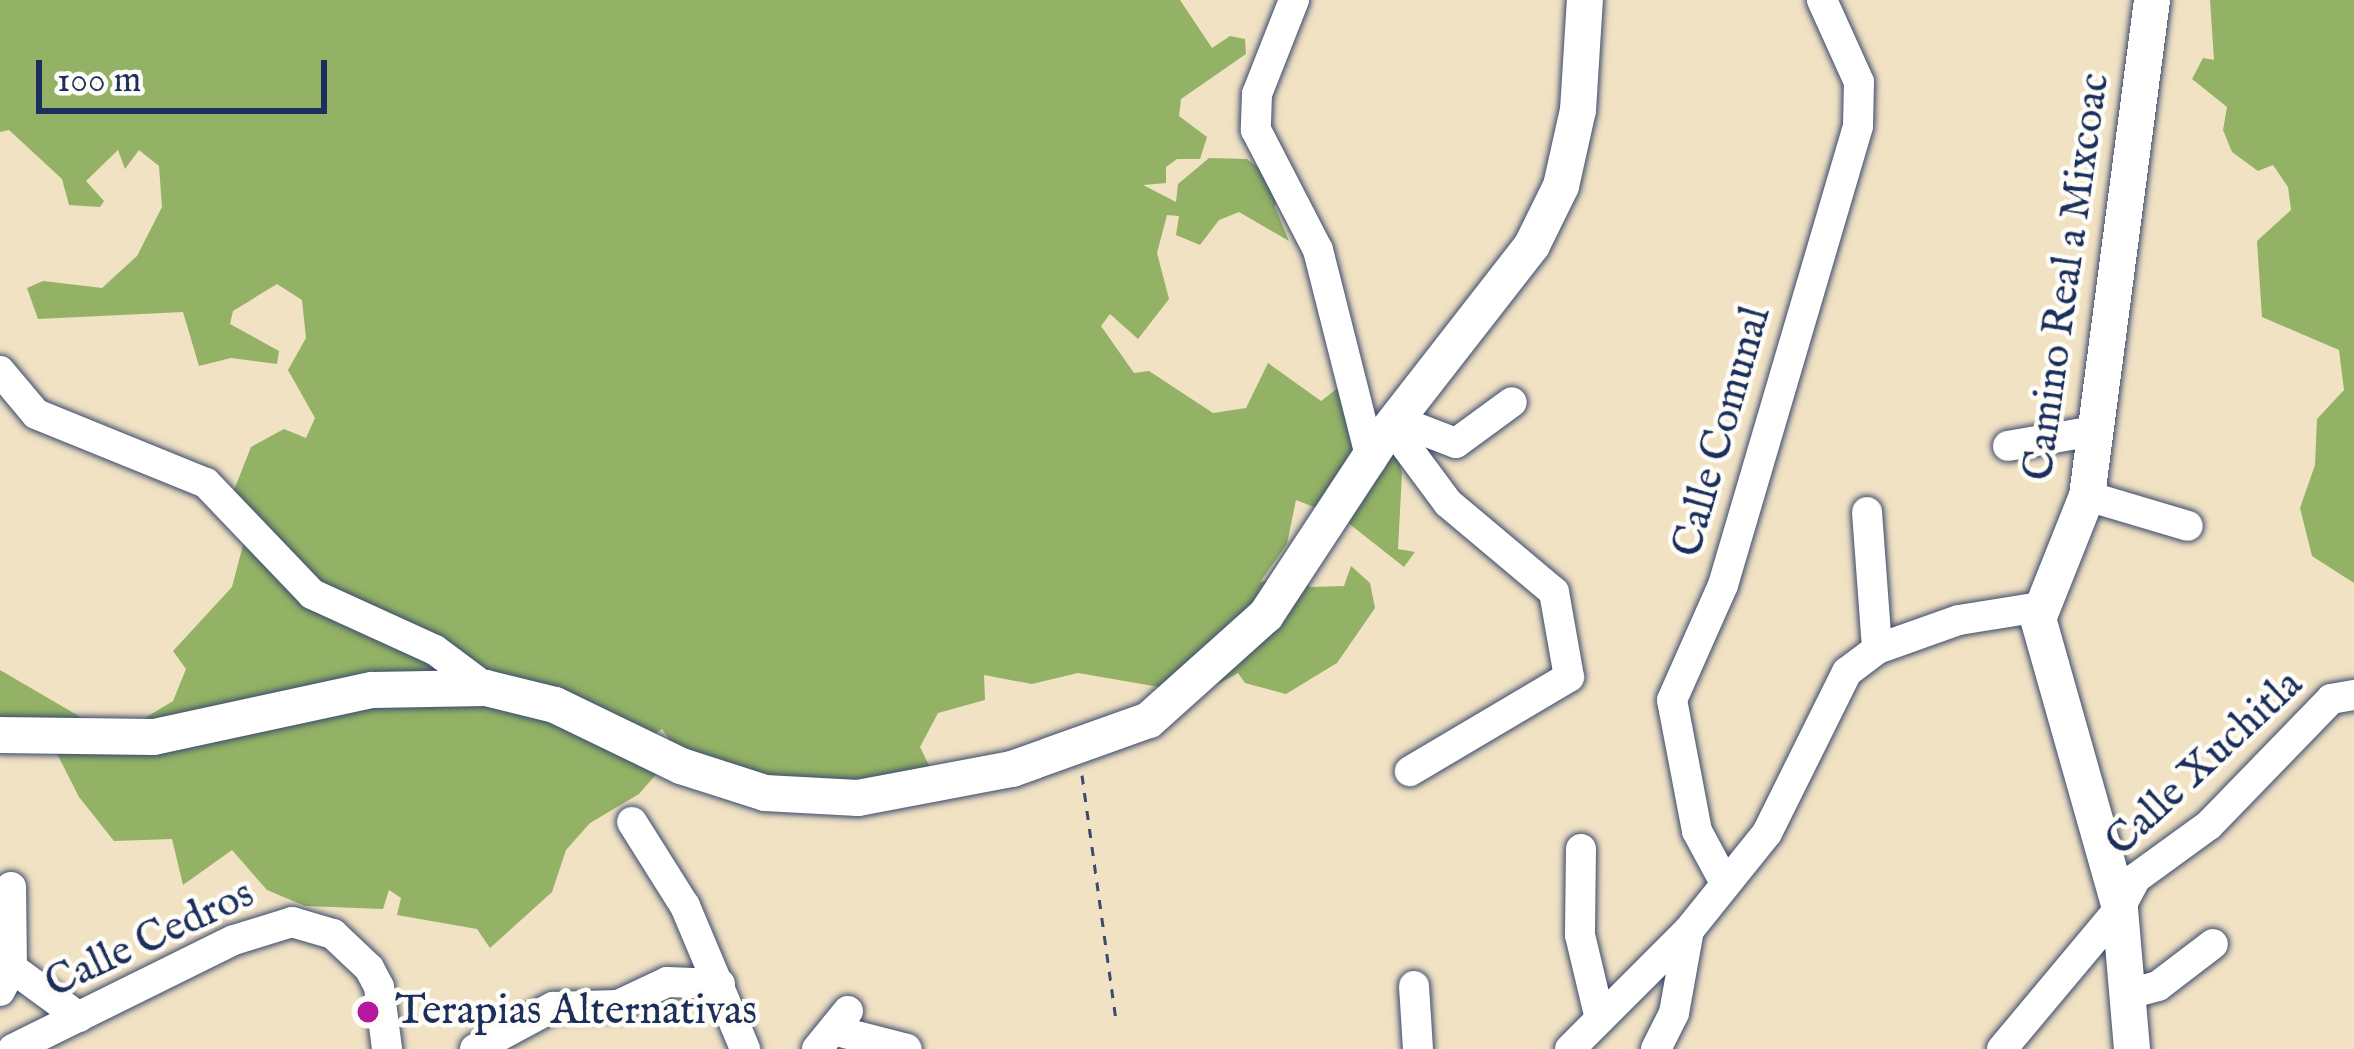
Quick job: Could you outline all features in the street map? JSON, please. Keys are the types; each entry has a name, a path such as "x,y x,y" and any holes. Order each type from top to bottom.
{"main road":[{"path":"0,735 154,737 372,690 486,688 555,704 681,766 765,793 858,798 1078,749 1149,720 1248,636 1394,423 1492,301 1561,186 1578,110 1585,0"},
{"name":"Camino Real a Mixcoac","path":"2040,608 2087,496 2152,0"},
{"path":"2040,608 2037,631 2120,908 2132,993 2132,1049"}],"street":[{"path":"1294,0 1257,94 1256,130 1318,250 1371,460"},
{"name":"Calle Comunal","path":"1725,883 1697,831 1672,700 1723,585 1858,126 1859,82 1822,0"},
{"path":"0,371 36,414 206,483 312,594 436,650 486,688"},
{"path":"1394,423 1456,443 1512,402"},
{"path":"1394,423 1448,503 1554,592 1569,677 1410,771"},
{"path":"2008,446 2094,430"},
{"path":"2087,496 2188,526"},
{"path":"1867,512 1876,649"},
{"path":"1570,1049 1689,930 1767,833 1829,698 1876,649 1959,620 2040,608"},
{"name":"Calle Xuchitla","path":"2002,1049 2120,908 2136,878 2210,825 2330,699 2354,695"},
{"path":"632,822 685,906 745,1049"},
{"path":"1581,849 1580,935 1600,1019"},
{"path":"11,887 6,979 80,1017"},
{"name":"Calle Cedros","path":"13,1049 234,940 292,922 351,947 380,987 391,1043"},
{"path":"1656,1049 1674,1013 1689,930"},
{"path":"2132,993 2158,986 2213,944"},
{"path":"475,1049 553,1006 619,1005 667,982 720,984"},
{"path":"1414,986 1418,1049"},
{"path":"833,1030 907,1049"}],"path":[{"path":"1078,749 1116,1019"}],"green space":[{"path":"0,0 1180,0 1212,48 1230,36 1245,39 1246,54 1181,99 1179,116 1207,137 1200,159 1177,159 1166,167 1166,183 1143,185 1176,202 1178,184 1209,158 1247,159 1280,184 1275,207 1289,241 1239,212 1219,220 1200,245 1176,235 1179,216 1167,215 1157,253 1169,299 1138,339 1110,314 1101,326 1134,373 1149,371 1213,413 1246,408 1268,363 1321,401 1338,388 1391,427 1402,473 1398,549 1415,552 1404,567 1342,518 1296,500 1287,544 1260,582 1291,576 1311,587 1344,586 1351,566 1370,583 1375,608 1337,663 1286,694 1245,683 1238,673 1200,694 1078,673 1032,684 984,675 985,700 938,713 920,747 941,790 692,772 662,729 645,742 659,771 639,794 590,823 566,850 552,892 490,948 477,929 397,915 401,898 389,890 383,909 305,906 267,890 232,850 183,885 172,839 114,841 79,797 47,734 0,721 0,670 89,722 135,724 173,701 186,669 173,651 232,587 248,526 234,490 251,447 284,429 306,438 315,418 288,370 306,338 302,300 277,284 233,311 230,324 279,351 277,364 231,358 199,366 183,312 38,319 27,288 43,281 102,288 137,256 162,207 159,166 139,150 125,169 118,150 86,181 104,201 100,207 69,205 62,179 9,130 0,132"},
{"path":"2210,0 2354,0 2354,583 2312,556 2300,508 2315,465 2317,419 2344,390 2339,350 2262,317 2257,241 2291,210 2288,187 2273,165 2258,171 2232,152 2223,130 2227,107 2192,79 2203,58 2214,60"}],"place":[{"name":"Terapias Alternativas","path":"368,1012"}]}
